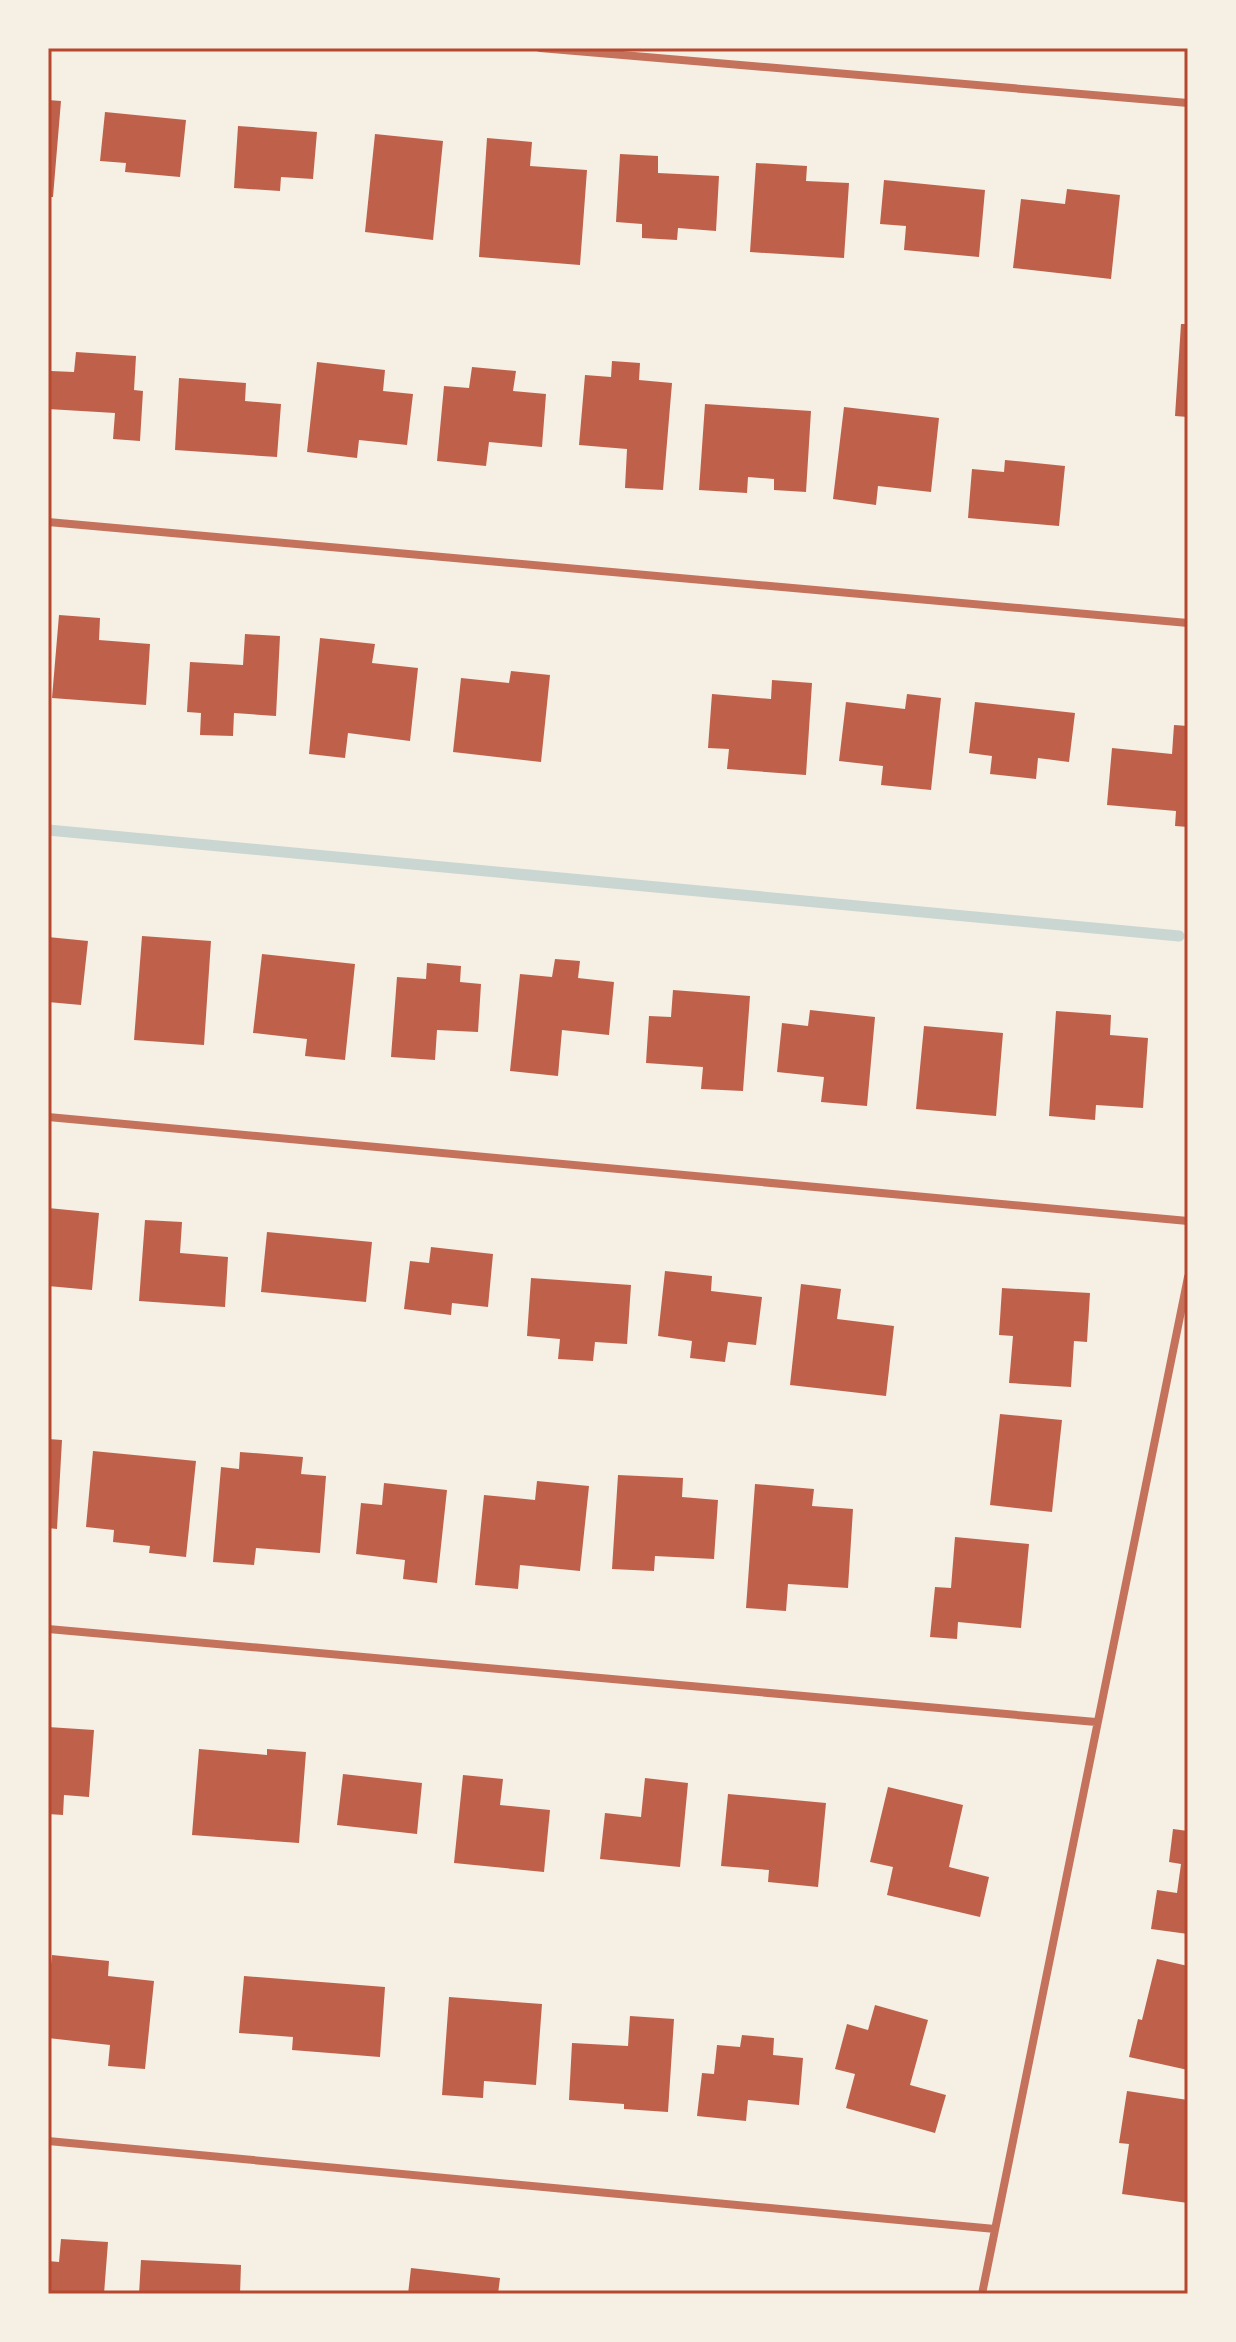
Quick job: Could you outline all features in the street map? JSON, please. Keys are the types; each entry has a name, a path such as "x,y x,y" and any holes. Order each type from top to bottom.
{"street":[{"path":"540,48 1188,103"},
{"path":"48,522 1188,623"},
{"path":"48,1117 1188,1221"},
{"path":"982,2294 1188,1277"},
{"path":"48,1629 1096,1722"},
{"path":"48,2141 995,2229"}],"building":[{"path":"48,100 61,101 53,197 48,197"},
{"path":"105,112 186,120 180,177 125,172 126,163 100,161"},
{"path":"238,126 317,132 313,179 281,177 280,191 234,188"},
{"path":"375,134 443,141 433,240 365,232"},
{"path":"487,138 532,142 530,166 587,170 580,265 479,257"},
{"path":"620,154 658,156 658,173 719,176 716,231 678,228 677,240 642,238 642,224 616,222"},
{"path":"756,163 807,166 806,181 849,183 844,258 750,252"},
{"path":"884,180 985,190 979,257 904,250 906,226 880,224"},
{"path":"1067,189 1120,195 1111,279 1013,268 1021,199 1065,204"},
{"path":"1181,324 1188,324 1188,417 1175,416"},
{"path":"76,352 136,356 134,390 143,391 140,441 113,439 115,413 48,409 51,371 74,372"},
{"path":"612,361 640,363 639,380 672,383 663,490 625,488 627,449 579,445 585,375 611,377"},
{"path":"317,362 385,370 383,391 413,394 407,445 359,440 357,458 307,452"},
{"path":"472,367 516,371 513,391 546,394 542,447 489,442 486,466 437,461 444,386 469,388"},
{"path":"179,378 246,383 245,401 281,404 277,457 175,450"},
{"path":"705,404 811,411 806,492 774,490 774,479 748,477 747,493 699,490"},
{"path":"844,407 939,418 931,492 878,486 876,505 833,499"},
{"path":"1005,460 1065,466 1059,526 968,518 972,469 1004,472"},
{"path":"59,615 100,618 99,640 150,644 146,705 52,698"},
{"path":"245,634 280,636 276,716 234,713 233,736 200,735 201,713 187,712 190,662 243,665"},
{"path":"320,638 375,644 372,663 418,668 410,741 348,733 345,758 309,754"},
{"path":"511,671 550,675 541,762 453,752 461,678 509,683"},
{"path":"772,680 812,683 806,775 727,769 729,749 708,748 712,694 771,699"},
{"path":"907,694 941,698 931,790 881,785 883,766 839,761 846,702 905,709"},
{"path":"975,702 1075,713 1069,762 1038,758 1036,779 990,774 992,756 969,753"},
{"path":"1174,725 1188,726 1188,827 1175,826 1176,811 1107,805 1112,748 1172,754"},
{"path":"142,936 211,941 204,1045 134,1040"},
{"path":"48,937 88,941 81,1005 48,1002"},
{"path":"262,954 355,964 345,1060 305,1056 307,1039 253,1033"},
{"path":"555,959 580,961 578,978 614,982 609,1035 562,1030 558,1076 510,1071 520,974 552,977"},
{"path":"427,963 461,966 460,982 481,984 478,1032 437,1030 435,1060 391,1057 397,977 426,979"},
{"path":"673,990 750,996 743,1091 701,1089 703,1067 646,1063 649,1016 671,1017"},
{"path":"810,1010 875,1017 867,1106 821,1102 824,1077 777,1072 782,1023 808,1026"},
{"path":"1056,1011 1111,1015 1110,1035 1148,1038 1143,1108 1096,1105 1095,1120 1049,1116"},
{"path":"924,1026 1003,1033 996,1116 916,1109"},
{"path":"48,1208 99,1213 92,1290 48,1286"},
{"path":"145,1220 182,1222 180,1253 228,1257 225,1307 139,1301"},
{"path":"267,1232 372,1242 366,1302 261,1292"},
{"path":"431,1247 493,1254 488,1307 452,1303 451,1315 404,1309 410,1261 429,1263"},
{"path":"665,1271 712,1276 711,1291 762,1297 756,1345 728,1342 725,1362 690,1358 692,1341 658,1336"},
{"path":"531,1278 631,1285 627,1344 595,1342 593,1361 558,1359 560,1339 527,1336"},
{"path":"801,1284 841,1289 837,1319 894,1326 886,1396 790,1385"},
{"path":"1002,1288 1090,1293 1087,1342 1074,1341 1071,1387 1009,1383 1013,1336 999,1335"},
{"path":"1000,1414 1062,1420 1052,1512 990,1505"},
{"path":"48,1439 62,1440 57,1529 48,1528"},
{"path":"93,1451 196,1461 186,1557 149,1553 150,1546 113,1542 114,1530 86,1527"},
{"path":"240,1452 303,1457 301,1474 326,1476 320,1553 256,1548 254,1565 213,1562 221,1467 239,1469"},
{"path":"618,1475 683,1478 682,1497 718,1500 714,1559 655,1556 654,1571 612,1569"},
{"path":"537,1481 589,1486 580,1571 520,1565 518,1589 475,1585 484,1495 535,1500"},
{"path":"384,1483 447,1490 437,1583 403,1579 405,1560 356,1554 361,1503 382,1505"},
{"path":"755,1484 814,1489 812,1506 853,1509 848,1588 788,1584 786,1611 746,1608"},
{"path":"955,1537 1029,1544 1021,1628 958,1622 957,1639 930,1637 935,1587 951,1588"},
{"path":"48,1727 94,1730 89,1797 64,1795 63,1815 48,1814"},
{"path":"199,1749 267,1755 267,1749 306,1752 299,1843 192,1835"},
{"path":"343,1774 422,1783 417,1834 337,1825"},
{"path":"463,1775 503,1779 500,1805 550,1810 544,1872 454,1863"},
{"path":"645,1778 688,1783 680,1867 600,1859 605,1813 641,1817"},
{"path":"888,1787 963,1805 949,1867 989,1877 980,1917 887,1895 893,1867 870,1862"},
{"path":"728,1794 826,1803 818,1887 768,1882 769,1870 721,1866"},
{"path":"1173,1829 1188,1831 1188,1934 1151,1929 1157,1890 1177,1893 1181,1864 1169,1862"},
{"path":"52,1955 109,1961 108,1976 154,1981 145,2069 108,2066 110,2045 48,2038"},
{"path":"1157,1959 1188,1966 1188,2070 1129,2057"},
{"path":"244,1976 385,1987 380,2057 292,2050 293,2037 239,2033"},
{"path":"449,1997 542,2004 536,2085 484,2081 483,2098 442,2095"},
{"path":"875,2005 928,2020 910,2085 946,2095 935,2133 846,2108 855,2074 835,2069 847,2024 868,2030"},
{"path":"630,2016 674,2019 668,2112 624,2109 624,2104 569,2100 572,2043 628,2046"},
{"path":"742,2035 774,2038 773,2055 803,2058 799,2105 748,2100 746,2121 697,2116 702,2073 714,2074 717,2045 740,2047"},
{"path":"1127,2091 1188,2100 1188,2203 1122,2194 1129,2144 1119,2143"},
{"path":"61,2239 108,2242 104,2294 48,2294 48,2261 59,2262"},
{"path":"141,2260 241,2265 240,2294 139,2294"},
{"path":"411,2268 500,2278 498,2294 408,2294"}],"waterway":[{"path":"48,830 1179,936"}]}
